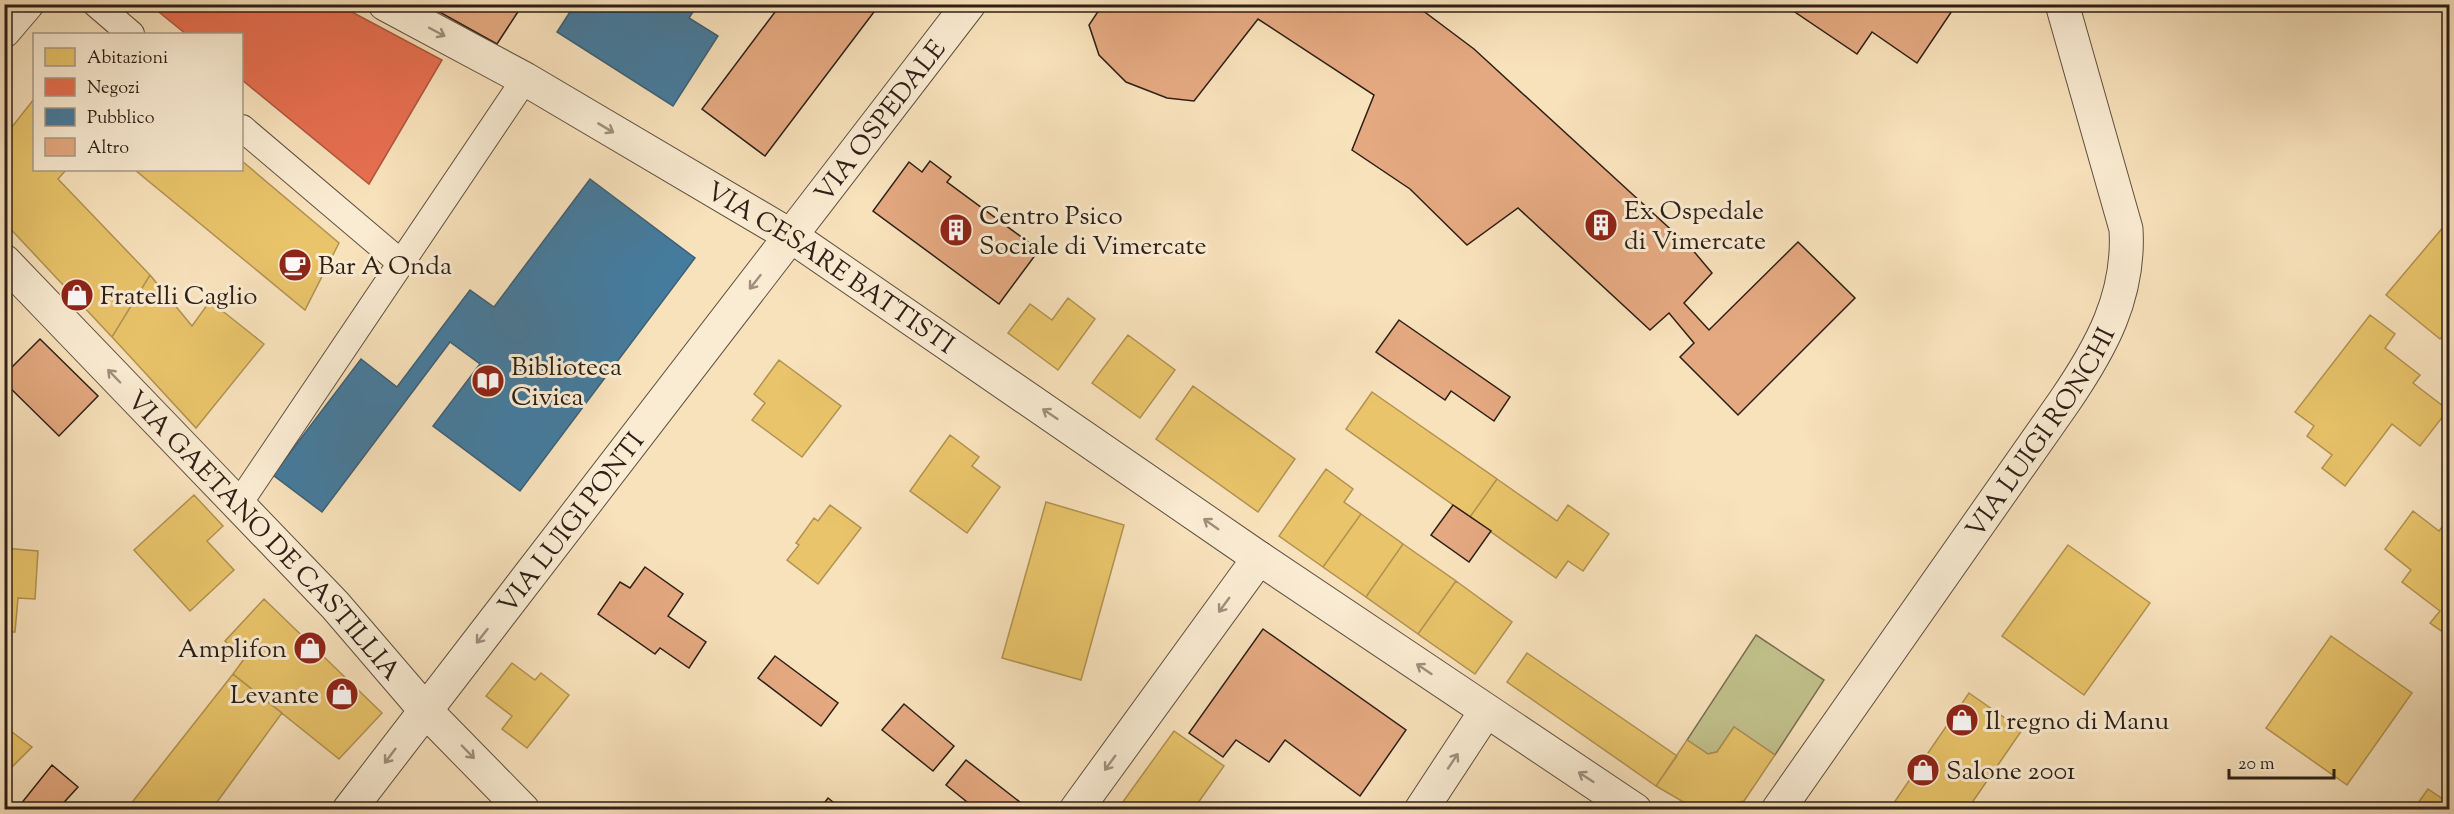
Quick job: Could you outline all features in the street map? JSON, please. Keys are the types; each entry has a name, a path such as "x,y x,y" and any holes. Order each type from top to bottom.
{"street":[{"path":"4,31 27,4"},
{"path":"96,4 130,33"},
{"name":"VIA CESARE BATTISTI","path":"385,4 525,79 791,236 1259,558 1635,810"},
{"name":"VIA OSPEDALE","path":"791,236 969,4"},
{"name":"VIA LUIGI RONCHI","path":"1778,810 2094,358 2118,306 2128,254 2126,229 2062,4"},
{"path":"238,505 525,79"},
{"path":"243,129 401,262"},
{"name":"VIA LUIGI PONTI","path":"349,810 791,236"},
{"name":"VIA GAETANO DE CASTILLIA","path":"4,261 335,605 426,711 523,810"},
{"path":"1076,810 1259,558"},
{"path":"1421,810 1486,711"}],"green space":[{"path":"1756,635 1824,680 1775,755 1734,727 1717,752 1708,754 1687,740"}],"building: Abitazioni":[{"path":"33,100 33,171 65,171 58,179 150,275 112,337 4,222 4,137"},
{"path":"243,162 339,243 305,310 136,171 243,171"},
{"path":"2450,219 2450,328 2440,339 2386,295"},
{"path":"150,275 192,326 210,301 264,344 196,428 112,337"},
{"path":"1068,298 1095,319 1058,370 1008,333 1030,304 1052,320"},
{"path":"2370,315 2395,334 2385,348 2420,375 2413,383 2448,410 2420,446 2392,424 2345,486 2322,468 2332,455 2307,436 2314,426 2295,412"},
{"path":"1128,335 1175,370 1140,418 1092,383"},
{"path":"779,360 841,406 802,457 752,420 765,403 754,394"},
{"path":"1193,386 1295,459 1258,512 1156,439"},
{"path":"1372,392 1497,479 1470,517 1346,429"},
{"path":"950,435 979,457 972,466 1000,487 967,533 910,491"},
{"path":"1326,469 1353,489 1344,502 1361,514 1323,567 1279,536"},
{"path":"1497,479 1557,521 1568,505 1609,534 1583,571 1568,561 1556,578 1470,517"},
{"path":"194,495 223,526 207,541 234,570 190,611 134,550"},
{"path":"1046,502 1124,525 1081,680 1002,658"},
{"path":"830,505 861,528 818,584 787,560 799,545 796,543 814,518 818,521"},
{"path":"2413,511 2439,531 2450,517 2450,637 2430,623 2440,611 2402,582 2411,570 2385,549"},
{"path":"1361,514 1403,544 1366,597 1323,567"},
{"path":"1403,544 1456,581 1418,634 1366,597"},
{"path":"2068,545 2150,603 2084,695 2002,636"},
{"path":"4,548 38,551 35,599 18,598 15,632 4,632"},
{"path":"1456,581 1512,622 1475,674 1418,634"},
{"path":"264,599 382,713 339,759 233,674 244,659 225,641"},
{"path":"2331,636 2412,693 2347,785 2266,728"},
{"path":"1527,653 1677,756 1656,786 1507,682"},
{"path":"512,663 535,680 541,673 569,695 527,748 502,729 512,716 486,696"},
{"path":"233,674 282,713 217,802 236,810 126,810"},
{"path":"1969,693 2022,730 1967,810 1889,810"},
{"path":"4,726 32,747 4,775"},
{"path":"1734,727 1775,755 1744,801 1697,810 1656,786 1687,740 1708,754 1717,752"},
{"path":"1174,731 1224,766 1193,810 1117,810"},
{"path":"2428,789 2450,804 2450,810 2413,810"}],"building: Negozi":[{"path":"149,4 337,4 442,60 369,184 243,81 243,33 185,33"}],"building: Pubblico":[{"path":"575,4 698,4 689,18 718,36 673,106 557,32"},
{"path":"590,179 695,258 520,491 433,426 480,364 450,342 322,512 273,475 361,359 397,387 470,290 494,307"}],"building: Altro":[{"path":"425,4 523,4 497,44"},
{"path":"781,4 880,4 765,156 702,109"},
{"name":"Ex Ospedale di Vimercate","path":"1103,4 1110,4 1115,9 1118,4 1414,4 1474,49 1691,248 1712,273 1684,303 1709,330 1798,242 1855,298 1738,415 1680,357 1694,343 1669,313 1650,330 1518,208 1467,245 1410,189 1352,150 1374,95 1258,19 1194,101 1167,98 1126,82 1099,55 1089,25"},
{"path":"1783,4 1948,4 1954,8 1917,63 1872,32 1857,54"},
{"name":"Centro Psico Sociale di Vimercate","path":"930,161 951,177 947,182 1039,250 999,304 873,211 909,162 922,172"},
{"path":"1399,320 1510,397 1494,421 1451,391 1445,400 1376,352"},
{"path":"40,339 98,396 59,436 4,382 4,375"},
{"path":"1453,505 1491,531 1469,562 1431,535"},
{"path":"645,567 683,594 668,616 706,642 689,668 660,648 655,654 598,614 620,582 630,588"},
{"path":"1263,629 1406,730 1360,796 1285,740 1269,762 1236,740 1223,757 1189,733"},
{"path":"775,656 838,703 821,726 758,678"},
{"path":"904,704 954,746 933,771 882,730"},
{"path":"966,760 1030,810 977,810 946,785"},
{"path":"52,765 78,787 57,810 16,810"},
{"path":"828,798 843,810 819,810"},
{"path":"1501,803 1511,810 1497,810"}],"place":[{"name":"Ex Ospedale di Vimercate","path":"1601,225"},
{"name":"Centro Psico Sociale di Vimercate","path":"956,230"},
{"name":"Bar A Onda","path":"295,265"},
{"name":"Fratelli Caglio","path":"77,295"},
{"name":"Biblioteca Civica","path":"488,381"},
{"name":"Amplifon","path":"310,648"},
{"name":"Levante","path":"342,694"},
{"name":"Il regno di Manu","path":"1962,720"},
{"name":"Salone 2001","path":"1923,770"}]}
